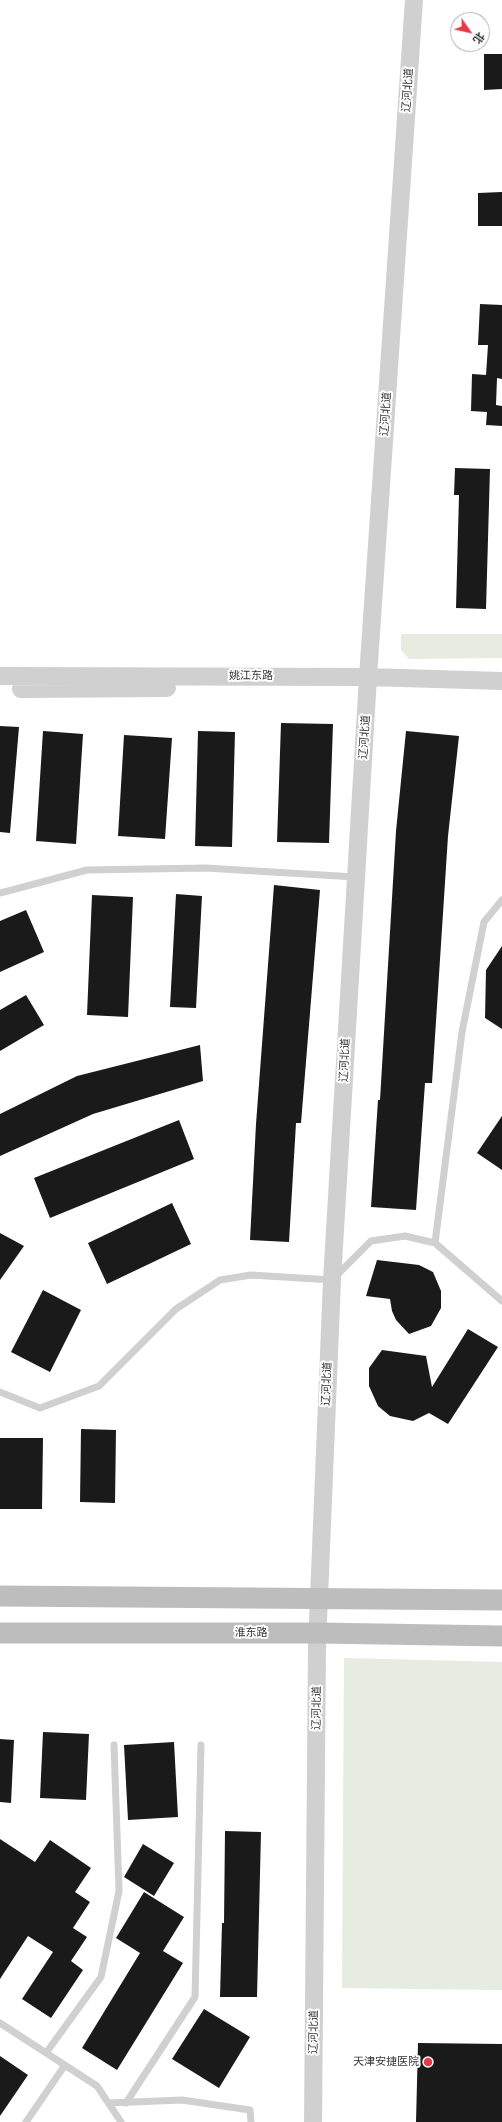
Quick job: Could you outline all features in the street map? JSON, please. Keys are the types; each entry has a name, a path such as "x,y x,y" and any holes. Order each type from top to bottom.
{"main road":[{"path":"0,1596 502,1600"},
{"name":"淮东路","path":"0,1633 318,1633 502,1636"}],"street":[{"name":"辽河北道","path":"313,2122 318,1633 332,1280 368,683 414,0"},
{"name":"姚江东路","path":"0,676 368,683 502,691"},
{"name":"姚江东路","path":"0,689 221,687 502,681"}],"lane":[{"path":"0,893 87,870 206,868 356,877"},
{"path":"435,1242 466,1008 484,922 502,900"},
{"path":"0,1392 40,1408 99,1386 176,1309 220,1280 251,1275 332,1280 371,1241 405,1236 435,1242 502,1302"},
{"path":"46,2052 101,1977 119,1891 114,1745"},
{"path":"126,2103 195,1997 201,1745"},
{"path":"0,2023 97,2086 121,2122"},
{"path":"26,2122 65,2065"},
{"path":"109,2104 182,2100 250,2110 251,2122"}],"shaded area":[{"path":"401,634 502,634 502,658 409,659 401,650"},
{"path":"344,1658 502,1662 502,1990 342,1988"}],"building":[{"path":"484,54 502,54 502,89 484,90"},
{"path":"502,192 502,226 478,226 478,193"},
{"path":"480,304 502,305 502,379 497,378 496,405 502,406 502,426 486,425 487,412 471,411 472,374 486,375 488,345 478,345"},
{"path":"455,468 490,469 486,609 456,608 459,495 454,495"},
{"path":"281,723 333,724 329,843 277,842"},
{"path":"0,726 19,727 10,833 0,832"},
{"path":"43,731 83,734 76,844 36,841"},
{"path":"198,731 235,732 232,847 195,846"},
{"path":"406,731 459,736 448,836 432,1083 425,1083 416,1210 371,1207 378,1100 380,1100 396,831"},
{"path":"124,735 172,738 165,839 118,836"},
{"path":"274,885 320,890 301,1123 296,1123 289,1242 250,1240 256,1124"},
{"path":"176,894 202,896 196,1008 170,1007"},
{"path":"92,895 133,897 128,1017 87,1015"},
{"path":"26,910 44,952 0,972 0,921"},
{"path":"502,946 502,1029 485,1018 486,970"},
{"path":"26,995 44,1025 0,1051 0,1010"},
{"path":"200,1045 203,1081 93,1114 0,1156 0,1114 77,1076"},
{"path":"502,1116 502,1170 477,1153"},
{"path":"179,1120 194,1159 50,1218 34,1178"},
{"path":"172,1203 191,1244 107,1284 88,1243"},
{"path":"0,1233 24,1246 0,1280"},
{"path":"377,1260 419,1265 433,1272 441,1291 441,1308 431,1326 409,1334 396,1320 392,1311 390,1299 366,1296"},
{"path":"43,1290 81,1310 50,1372 11,1352"},
{"path":"468,1329 498,1347 448,1424 429,1413 413,1421 390,1416 378,1406 369,1386 369,1368 382,1350 426,1356 432,1387"},
{"path":"81,1429 116,1430 115,1503 80,1502"},
{"path":"0,1438 43,1438 42,1509 0,1509"},
{"path":"43,1732 89,1734 86,1800 40,1798"},
{"path":"0,1739 14,1740 11,1803 0,1802"},
{"path":"174,1742 178,1817 128,1820 124,1745"},
{"path":"225,1831 261,1832 257,1997 220,1997 222,1923 224,1923"},
{"path":"0,1839 35,1862 50,1840 91,1868 75,1892 90,1902 73,1928 87,1937 71,1961 83,1970 51,2018 22,1999 53,1952 28,1936 0,1979"},
{"path":"143,1844 174,1863 154,1896 124,1877"},
{"path":"144,1892 184,1917 163,1951 183,1963 117,2070 82,2048 140,1953 116,1938"},
{"path":"204,2009 250,2037 219,2088 172,2059"},
{"path":"418,2043 502,2044 502,2122 416,2122"},
{"path":"0,2056 28,2075 0,2116"}],"place":[{"name":"天津安捷医院","path":"428,2062"}]}
